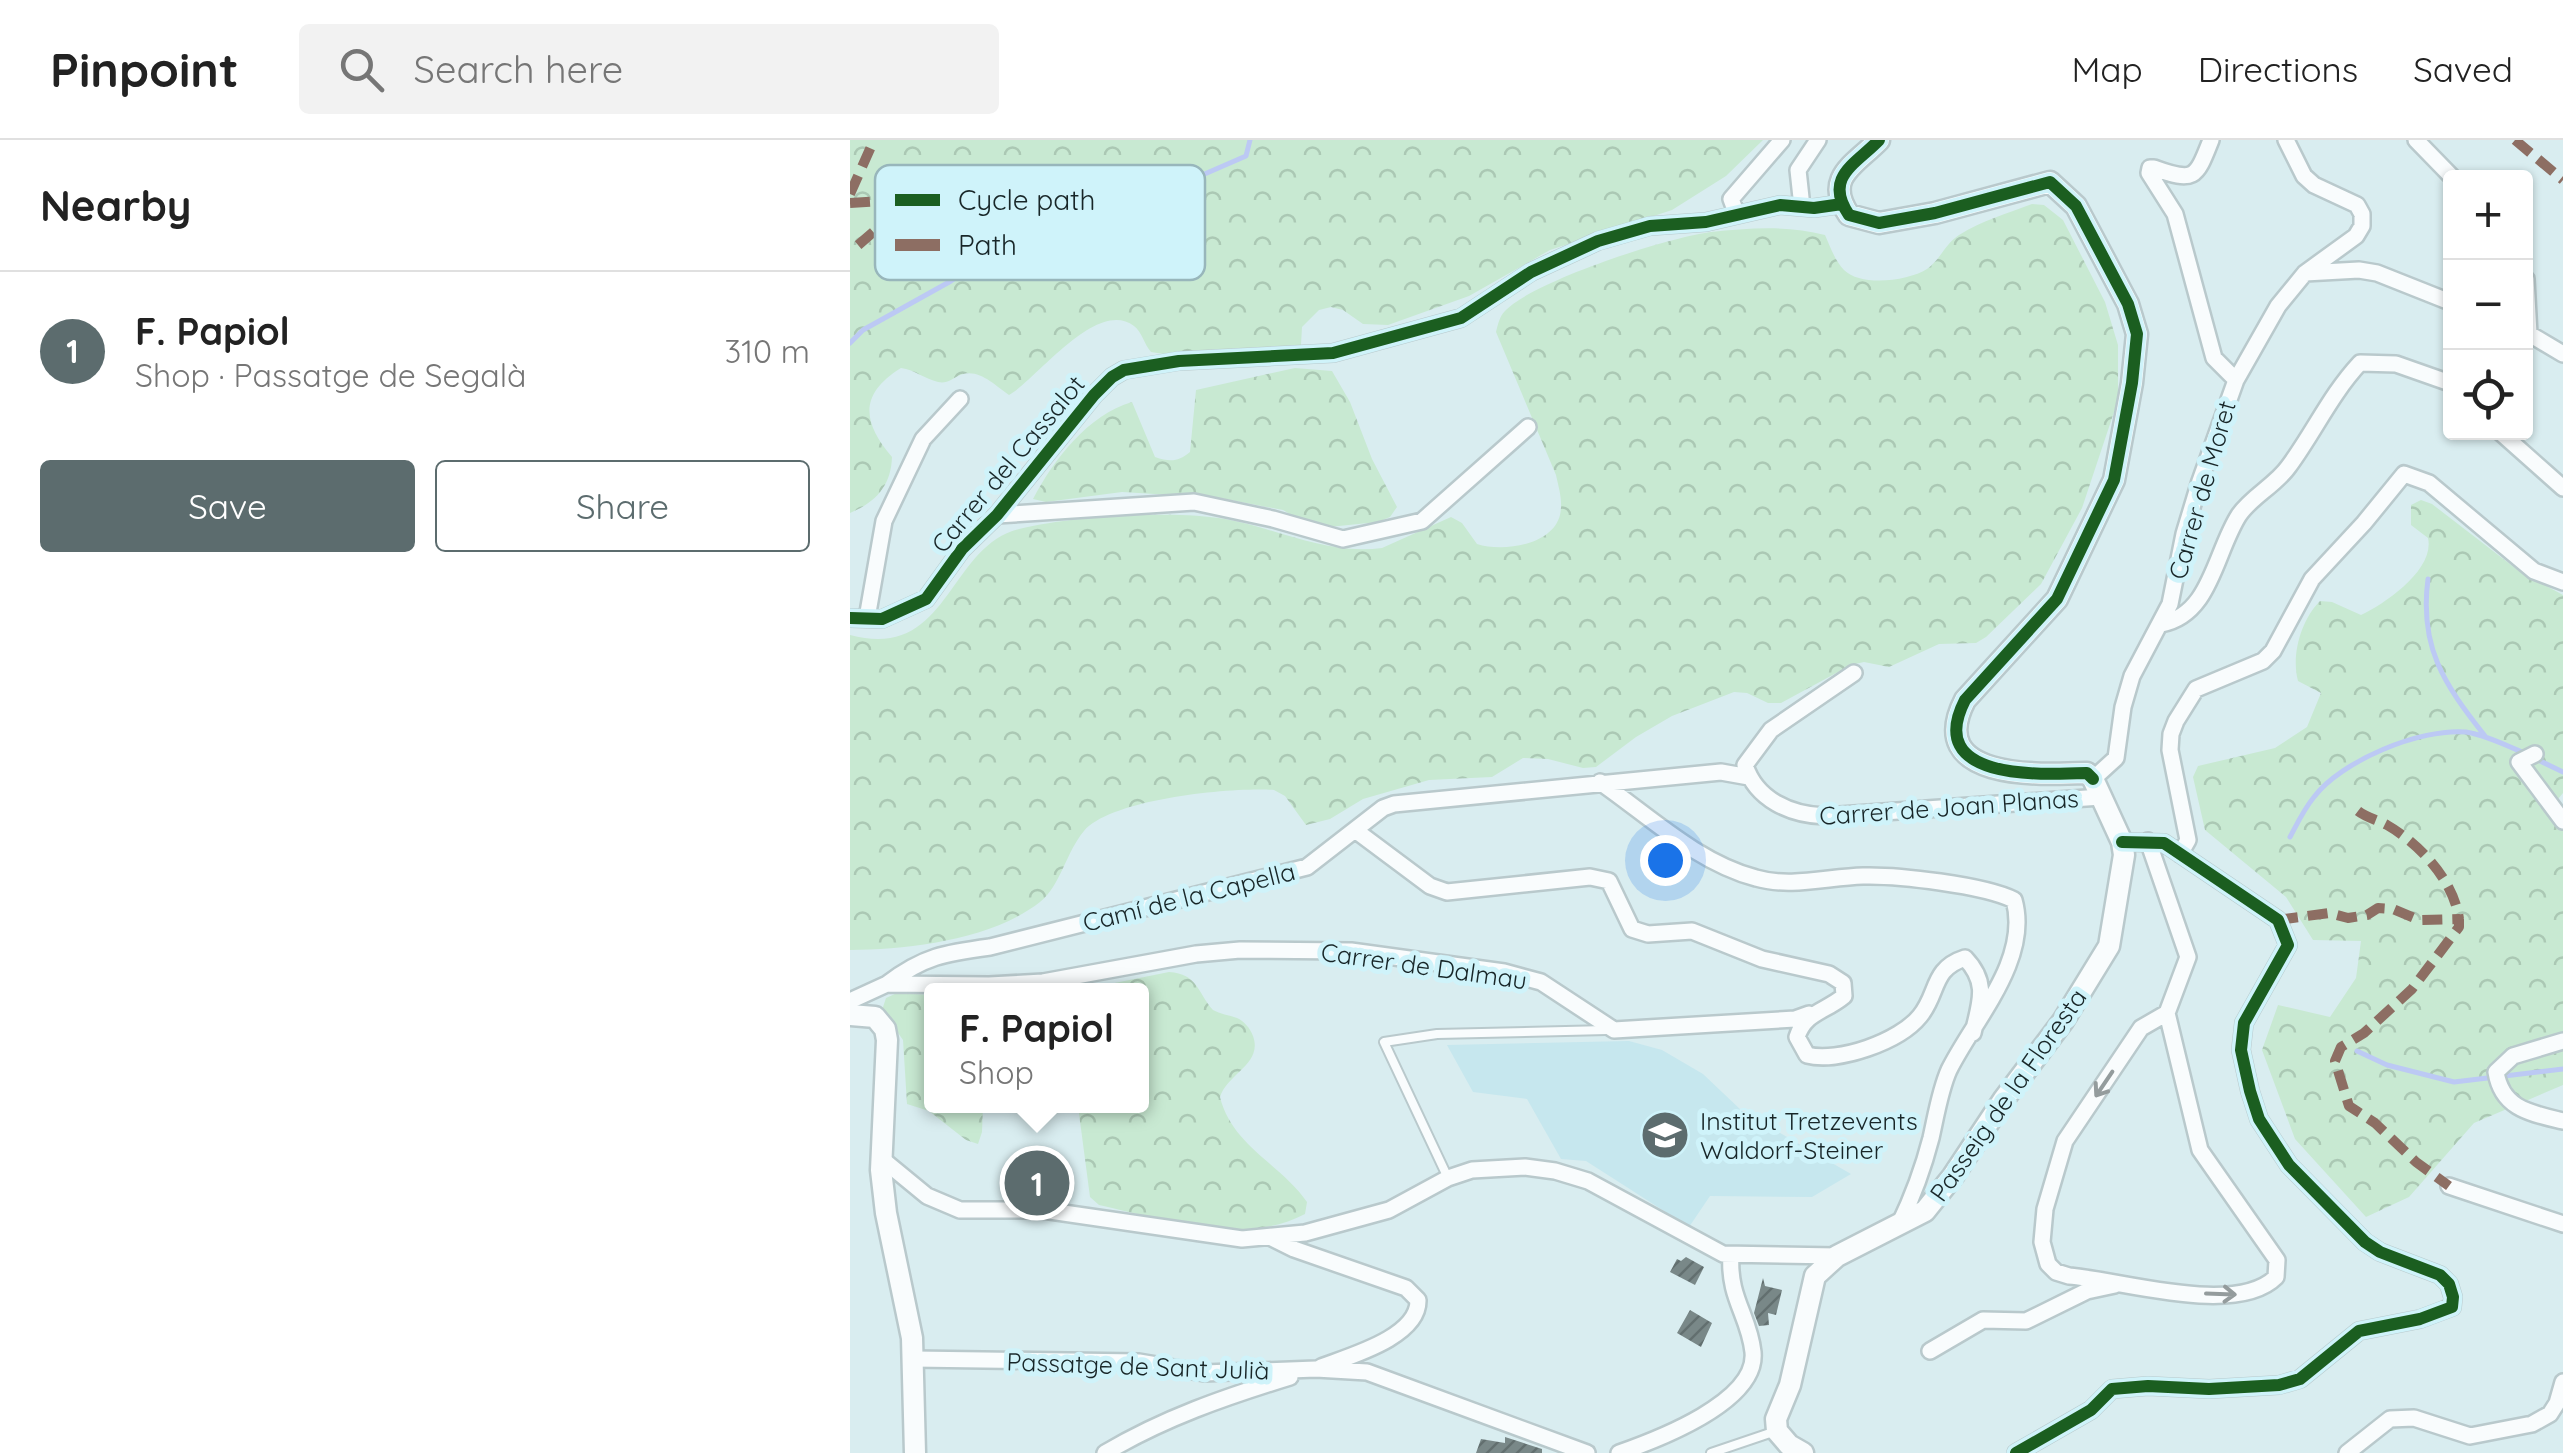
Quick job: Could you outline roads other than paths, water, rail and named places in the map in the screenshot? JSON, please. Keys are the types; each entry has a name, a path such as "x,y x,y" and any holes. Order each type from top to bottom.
{"street":[{"path":"1737,215 1731,199 1782,140"},
{"path":"1802,207 1798,170 1818,140"},
{"path":"1879,140 1840,180 1842,204 1849,214 1879,222 1935,213 2050,182 2076,206 2128,304 2137,334 2114,480 2057,599 1965,700 1956,718 1954,735 1963,751 1991,767 2042,775 2086,773 2122,842 2164,843 2278,920 2288,945 2252,1008 2240,1038 2250,1091 2270,1138 2289,1166 2364,1242 2440,1275 2449,1284 2453,1297 2452,1308 2359,1331 2300,1379 2279,1385 2112,1389 2091,1410 2016,1453"},
{"name":"Carrer de Moret","path":"2097,788 2116,758 2132,676 2170,604 2184,534 2236,380 2214,358 2175,214 2149,173 2154,168 2190,178 2199,171 2211,140"},
{"path":"2236,380 2278,306 2305,273 2356,236 2362,226 2357,205 2314,185 2304,176 2286,140"},
{"path":"2416,140 2445,170"},
{"name":"Carrer del Cassalot","path":"850,618 882,619 926,599 962,549 997,514 1094,395 1124,370 1179,361 1332,353 1461,318 1532,272 1598,241 1650,226 1706,222 1780,205 1842,204"},
{"path":"2305,273 2378,273 2443,299"},
{"path":"2533,336 2563,354"},
{"path":"2161,624 2175,622 2198,602 2240,514 2288,469 2342,382 2360,363 2396,364 2443,381"},
{"path":"868,618 884,521 923,439 960,399"},
{"path":"997,514 1194,502 1273,518 1343,539 1422,521 1528,426"},
{"path":"2509,440 2563,488"},
{"path":"2180,854 2188,840 2170,750 2176,721 2196,690 2263,661 2273,651 2312,579 2404,474 2429,482 2534,571 2563,582"},
{"path":"1749,778 1745,764 1772,730 1854,673"},
{"path":"2535,754 2519,762 2563,821"},
{"name":"Camí de la Capella","path":"888,984 939,954 1044,934 1307,867 1394,804 1720,772 1749,778"},
{"name":"Carrer de Joan Planas","path":"1749,778 1770,799 1802,816 2097,788"},
{"path":"1600,782 1711,860 1758,879 1792,882 1866,876 1975,888 2014,900 2017,912 2013,942 1998,992 1948,1071 1918,1187 1898,1225"},
{"path":"1356,830 1430,886 1447,892 1590,877 1609,882 1632,929 1648,934 1692,931 1762,959 1829,974 1842,983 1844,996 1829,1009 1794,1019 1614,1030"},
{"path":"2148,840 2188,957 2167,1013 2200,1150 2273,1251 2276,1277 2263,1287 2229,1295 2124,1284 2056,1272 2048,1264 2041,1228 2065,1141 2141,1028 2167,1013"},
{"name":"Passeig de la Floresta","path":"1836,1256 1925,1211 2097,968 2109,946 2124,855 2122,842"},
{"name":"Carrer de Dalmau","path":"1030,983 1196,954 1240,950 1351,952 1504,972 1541,982 1614,1030"},
{"path":"1810,1014 1797,1037 1807,1054 1825,1059 1859,1051 1909,1028 1922,1014 1949,963 1965,958 1977,970 1982,991 1973,1033"},
{"name":"Carrer de Dalmau","path":"850,1000 888,984 924,985"},
{"path":"850,1015 875,1017 885,1030 882,1158 886,1213 914,1359 915,1453"},
{"path":"2563,1041 2513,1056 2496,1072 2499,1090 2516,1107 2563,1121"},
{"path":"882,1158 927,1196 960,1210 1043,1210 1242,1239 1305,1233 1374,1215 1448,1178 1490,1168 1555,1171 1588,1181 1722,1254 1836,1256"},
{"path":"2448,1186 2563,1224"},
{"path":"1105,1453 1202,1404 1316,1369 1380,1344 1414,1317 1418,1300 1406,1288 1269,1237"},
{"path":"1619,1453 1656,1440 1718,1406 1740,1386 1752,1366 1752,1352 1731,1288 1731,1255"},
{"path":"1803,1453 1789,1445 1778,1431 1776,1419 1790,1385 1815,1276 1836,1256"},
{"path":"1930,1351 1983,1320 2026,1322 2087,1290 2124,1284"},
{"name":"Passatge de Sant Julià","path":"914,1359 1139,1362 1227,1374 1316,1369 1367,1372 1586,1453"},
{"path":"2347,1453 2390,1419 2414,1418 2470,1436 2532,1424 2550,1414 2563,1382"}],"lane":[{"path":"1448,1178 1384,1042 1437,1034 1614,1030"},
{"path":"1710,1453 1778,1431"}],"waterway":[{"path":"1205,174 1246,156 1250,140"},
{"path":"850,343 863,330 952,280"},
{"path":"2428,579 2426,603 2431,645 2447,681 2485,736"},
{"path":"2290,837 2307,806 2326,784 2362,760 2405,741 2466,732 2524,753"},
{"path":"2534,758 2563,772"},
{"path":"2357,1051 2387,1065 2454,1082 2563,1069"}],"place":[{"name":"Institut Tretzevents Waldorf-Steiner","path":"1665,1135"},
{"name":"F. Papiol","path":"1037,1183"}]}
